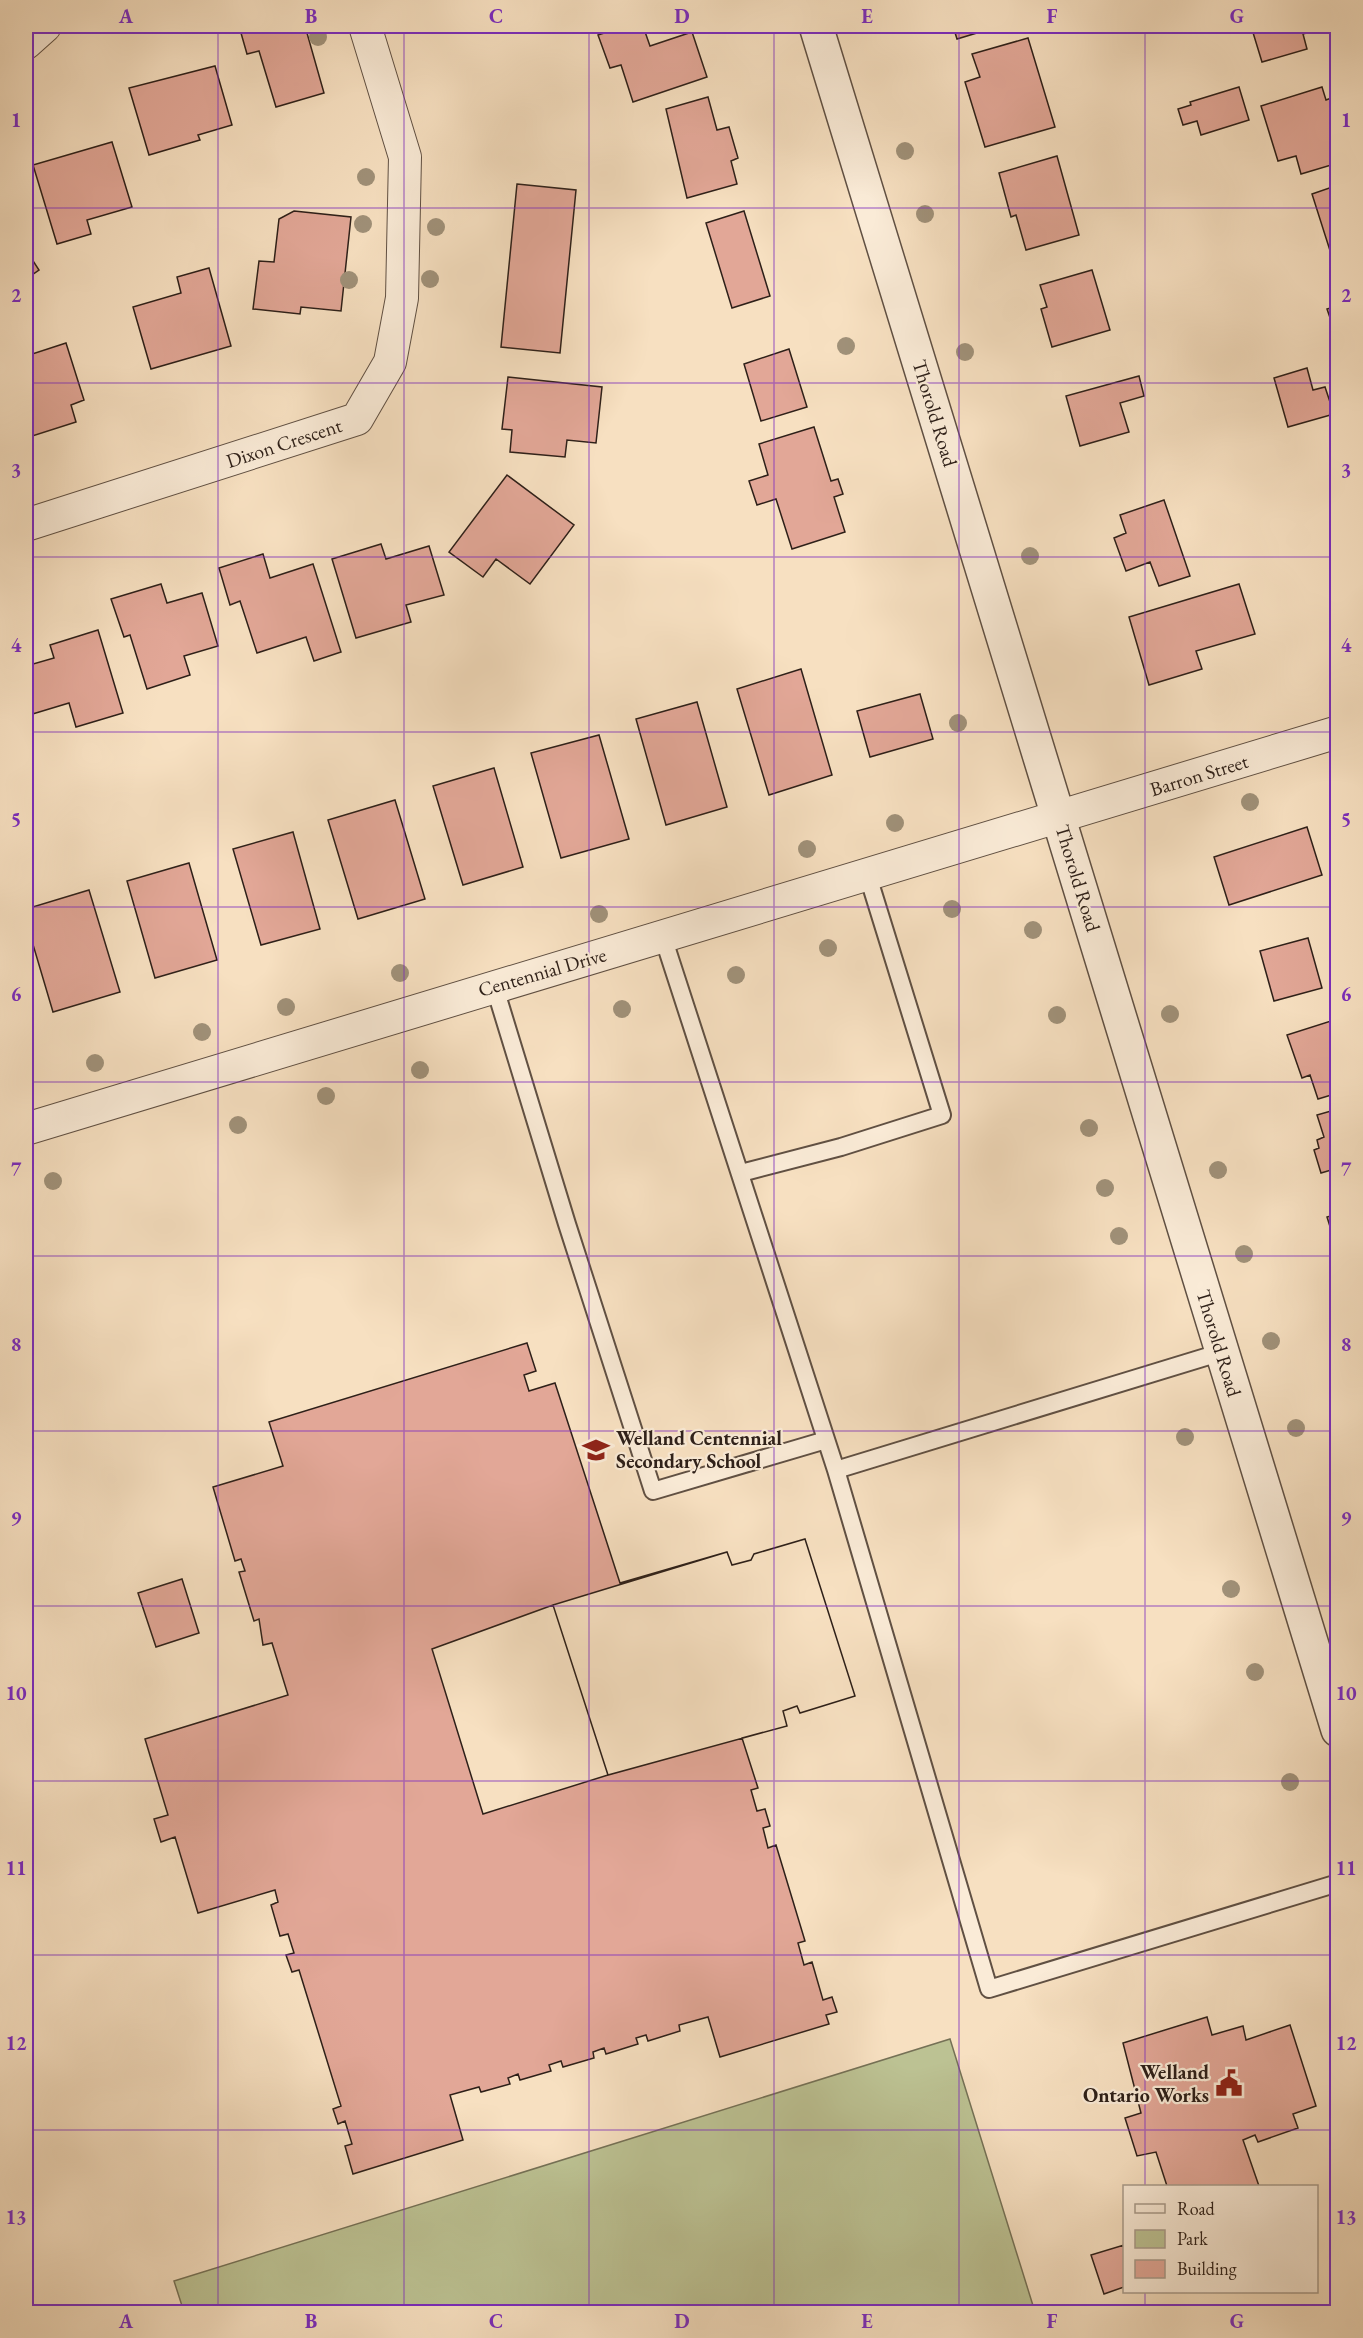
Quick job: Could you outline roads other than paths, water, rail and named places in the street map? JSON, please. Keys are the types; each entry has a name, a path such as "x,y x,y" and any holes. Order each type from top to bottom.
{"street":[{"path":"26,43 45,26"},
{"name":"Dixon Crescent","path":"26,525 357,419 390,362 402,286 405,158 365,26"},
{"name":"Thorold Road","path":"816,26 1338,1730"},
{"name":"Barron Street","path":"1059,816 1338,732"},
{"name":"Centennial Drive","path":"26,1129 494,985 663,937 1059,816"}],"lane":[{"path":"741,1173 841,1147 942,1115 867,873"},
{"path":"663,937 836,1470 989,1989 1338,1883"},
{"path":"494,985 567,1224 653,1491 826,1440"},
{"path":"836,1470 1222,1352"}],"place":[{"name":"Welland Centennial Secondary School","path":"596,1450"},
{"name":"Welland Ontario Works","path":"1229,2083"}]}
